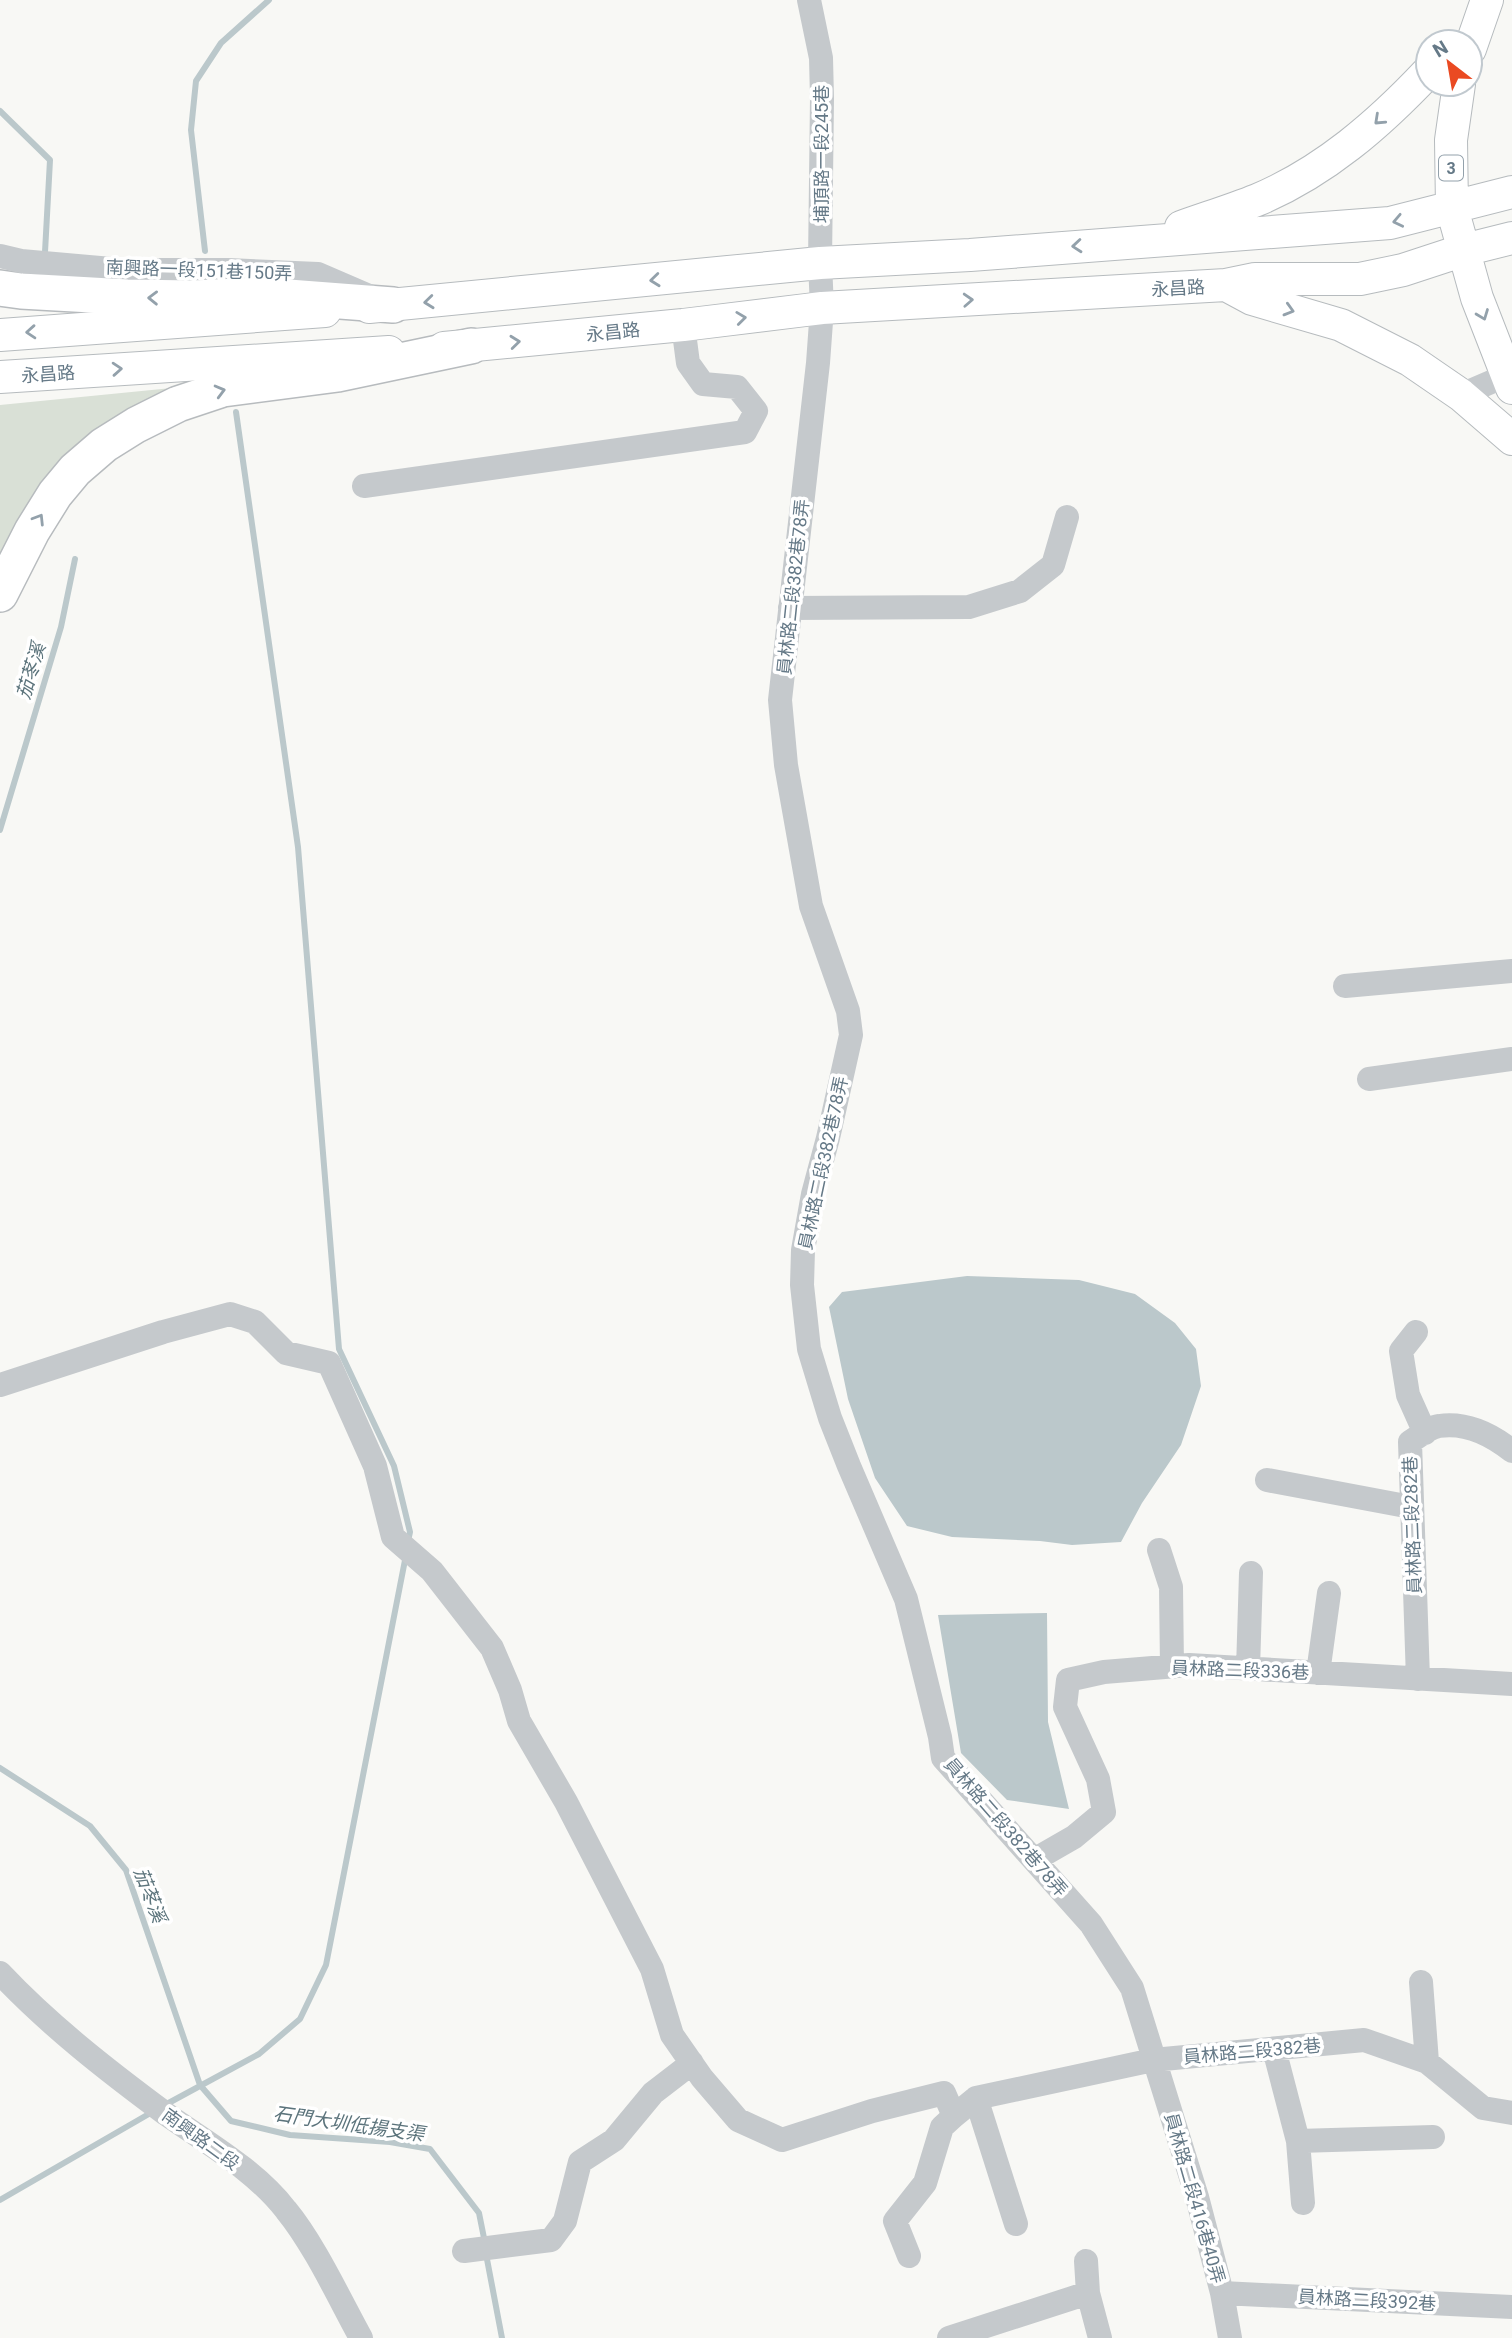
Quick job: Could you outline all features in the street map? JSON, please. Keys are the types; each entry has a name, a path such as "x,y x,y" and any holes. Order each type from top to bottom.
{"highway":[{"path":"0,288 127,297 262,295 393,305"},
{"path":"0,594 32,531 55,494 75,470 104,445 136,425 178,404 223,389 338,374 471,346"}],"main road":[{"path":"1468,28 1484,8"},
{"path":"1477,28 1484,8"},
{"path":"1145,240 1258,199 1306,175 1356,142 1414,86"},
{"name":"3","path":"1457,98 1451,140 1452,208 1476,298 1510,379"},
{"path":"0,335 393,305 820,263 970,255 1390,223 1512,192"},
{"name":"永昌路","path":"0,377 471,346 822,308 1226,285 1255,279 1360,279 1403,270 1512,238"},
{"path":"1226,285 1252,299 1341,325 1410,360 1461,396 1512,439"}],"street":[{"name":"埔頂路一段245巷","path":"809,0 821,58 822,308"},
{"name":"南興路一段151巷150弄","path":"0,256 20,261 123,270 228,270 318,274 393,305"},
{"name":"員林路二段382巷78弄","path":"822,308 780,700 786,765 811,906 848,1011 851,1035 813,1194 803,1250 802,1285 809,1349 830,1419 906,1599 943,1758 1091,1924 1132,1988 1153,2060"},
{"path":"364,486 745,432 756,411 737,387 703,384 688,363 683,325"},
{"path":"1461,396 1510,379"},
{"path":"790,608 969,607 1020,591 1053,565 1067,517"},
{"path":"1345,986 1512,971"},
{"path":"1369,1079 1512,1059"},
{"path":"0,1385 163,1332 230,1314 255,1322 286,1353 328,1363 375,1466 393,1537 432,1572 492,1648 510,1690 519,1721 566,1802 652,1969 672,2035 738,2120 782,2140 872,2111 944,2093 954,2116"},
{"path":"1416,1332 1401,1351 1408,1395 1425,1433"},
{"name":"員林路二段282巷","path":"1418,1679 1410,1442 1437,1426 1471,1427 1512,1451"},
{"path":"1267,1480 1411,1507"},
{"path":"1159,1550 1171,1587 1172,1667"},
{"path":"1248,1669 1251,1573"},
{"path":"1318,1673 1329,1593"},
{"name":"員林路二段336巷","path":"1034,1860 1074,1837 1104,1812 1098,1779 1065,1707 1068,1679 1104,1672 1189,1665 1512,1684"},
{"name":"南興路二段","path":"0,1973 30,2005 102,2065 256,2179 287,2210 361,2338"},
{"path":"1421,1982 1427,2062"},
{"name":"員林路二段382巷","path":"909,2256 895,2221 925,2183 942,2127 976,2098 1153,2060 1364,2040 1427,2062 1483,2108 1512,2113"},
{"path":"1275,2049 1298,2141 1303,2203"},
{"name":"員林路二段416巷40弄","path":"1153,2060 1197,2197 1222,2293 1230,2338"},
{"path":"464,2251 551,2240 565,2221 580,2162 614,2140 653,2093 692,2063"},
{"path":"976,2098 1016,2224"},
{"path":"1298,2141 1433,2137"},
{"path":"1086,2261 1088,2293 1100,2338"},
{"path":"949,2338 1088,2293"},
{"name":"員林路二段392巷","path":"1222,2293 1512,2307"}],"shaded area":[{"path":"192,386 155,403 0,563 0,405"},
{"path":"967,1276 1079,1280 1135,1294 1175,1323 1196,1349 1201,1386 1181,1445 1142,1503 1121,1542 1072,1545 952,1537 907,1526 875,1478 848,1399 829,1307 842,1292"},
{"path":"1047,1613 1048,1722 1069,1809 1007,1800 961,1753 938,1615"}],"waterway":[{"path":"205,251 191,130 196,81 221,43 269,0"},
{"name":"茄苳溪","path":"0,111 50,160 45,252"},
{"path":"236,412 298,847 339,1349 394,1466 410,1532 408,1541"},
{"name":"茄苳溪","path":"0,830 61,627 75,559"},
{"path":"163,2106 259,2054 300,2019 326,1965 406,1555"},
{"name":"茄苳溪","path":"0,1768 90,1826 126,1870 200,2085 231,2121 290,2135 390,2142 430,2149 479,2213 485,2243"},
{"path":"0,2200 154,2111"},
{"name":"石門大圳低揚支渠","path":"486,2254 502,2338"}]}
